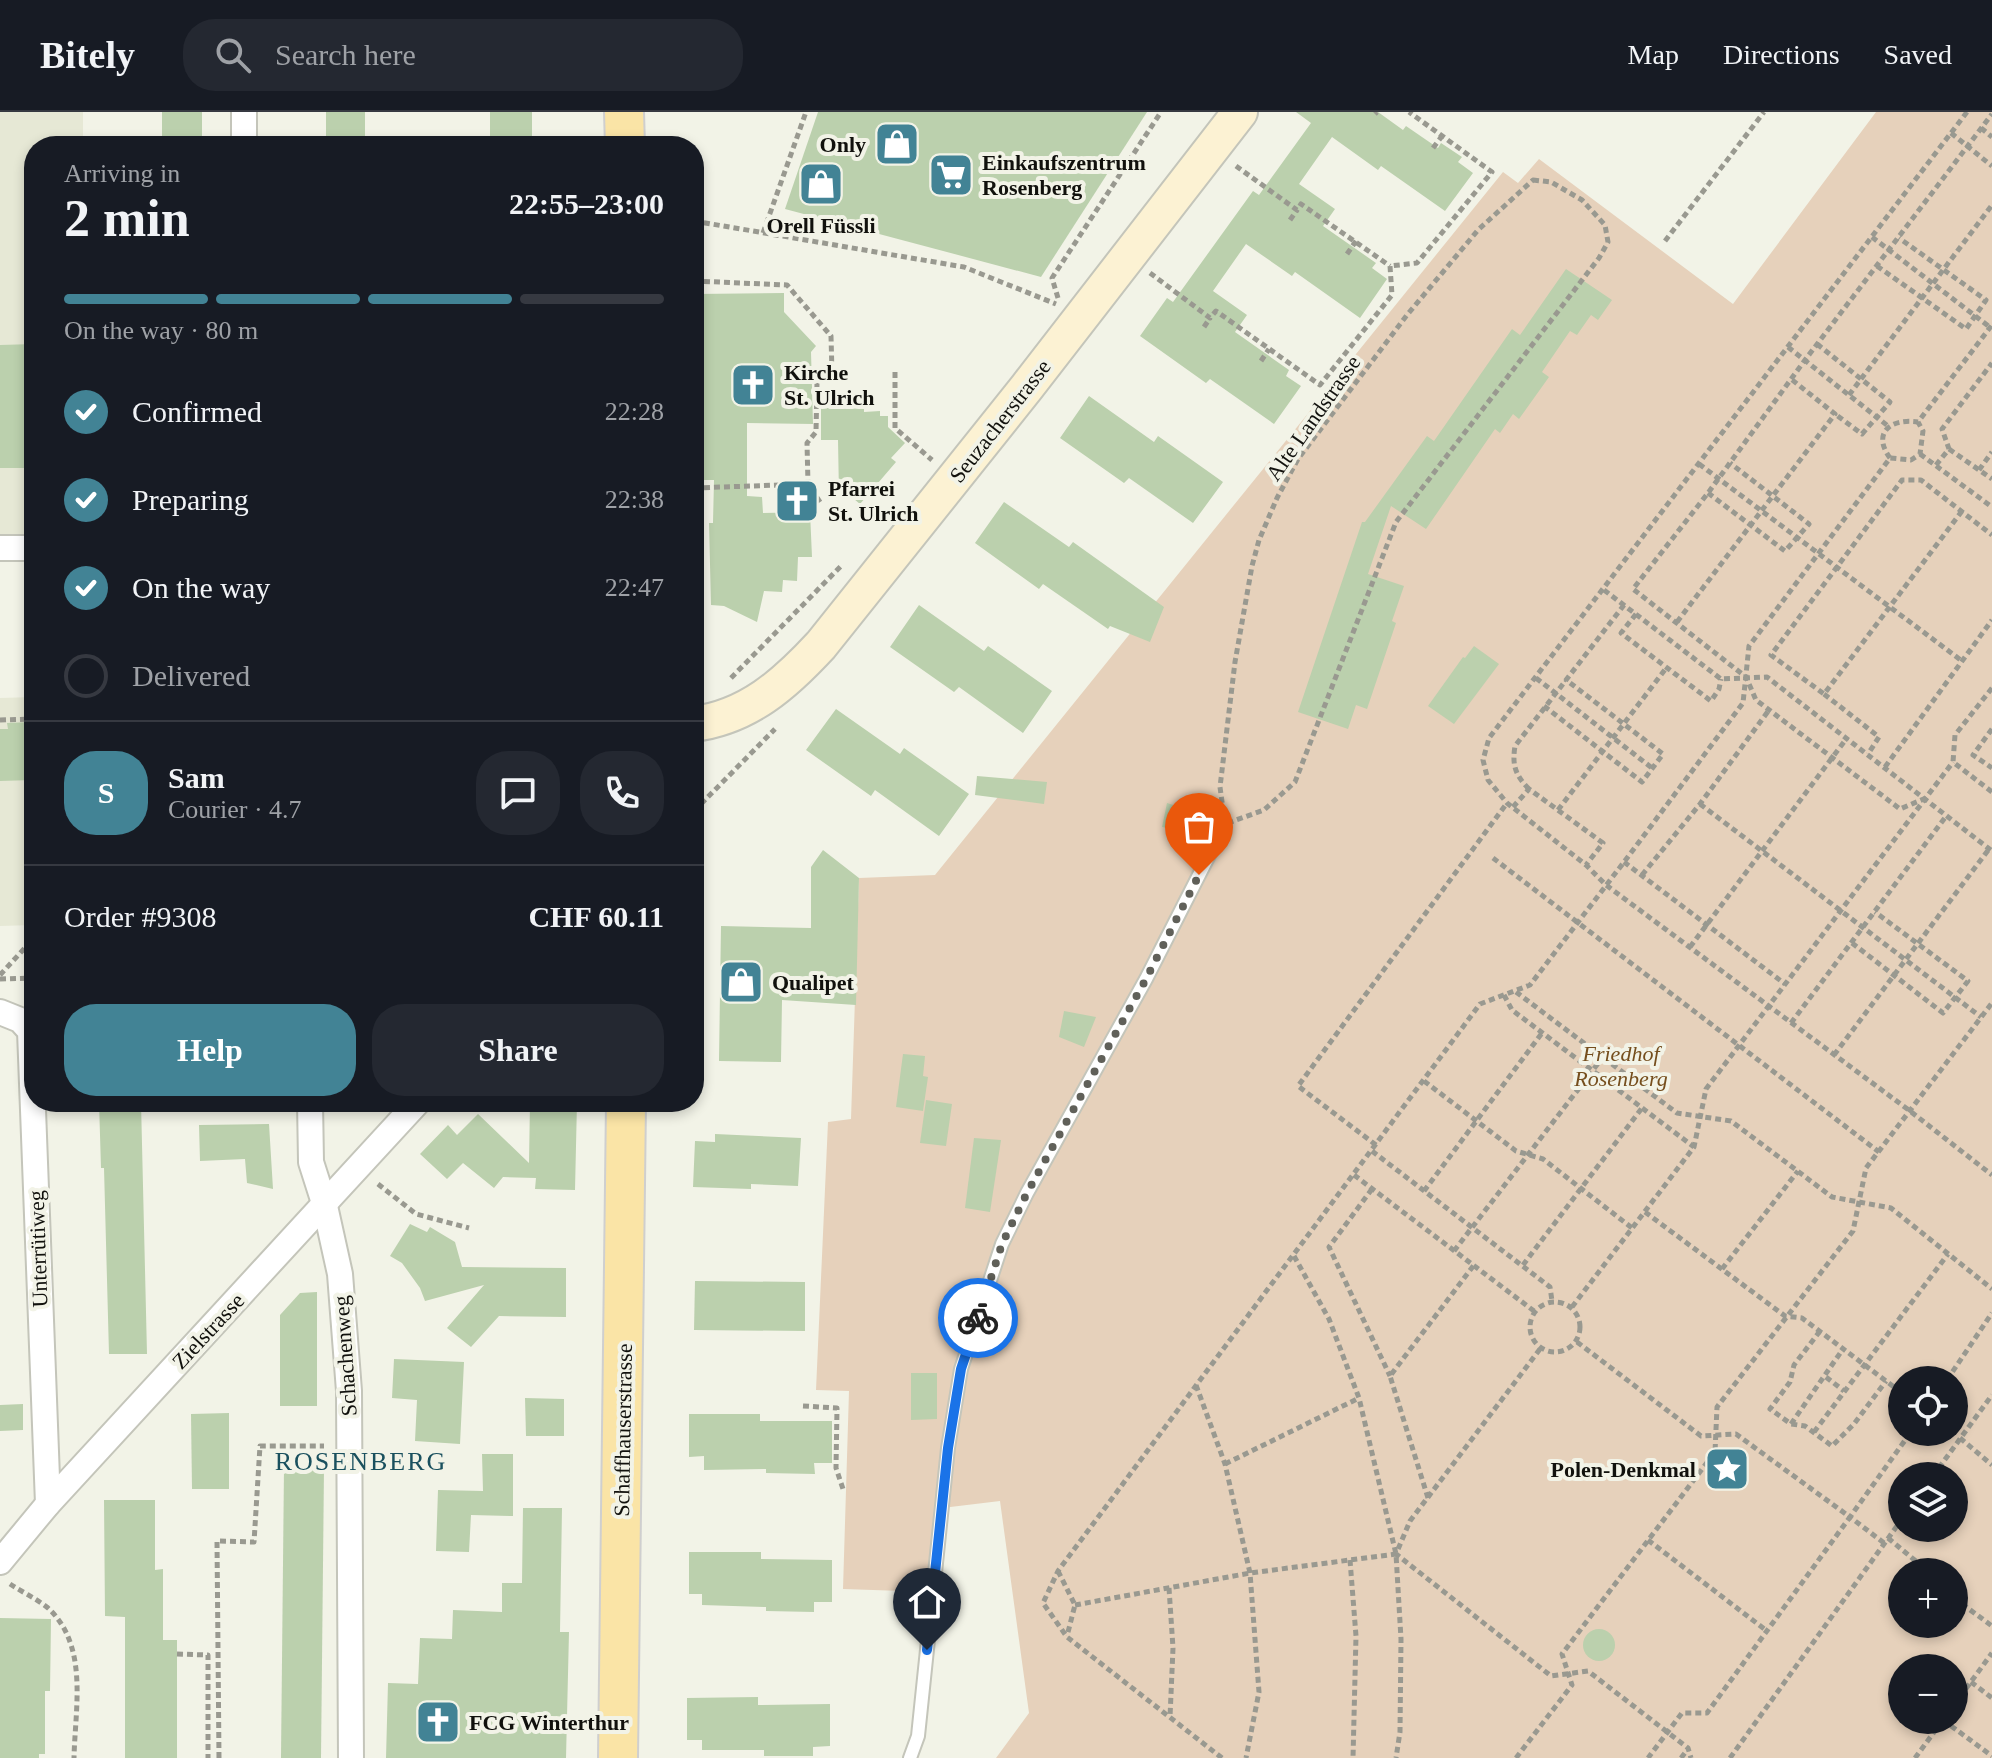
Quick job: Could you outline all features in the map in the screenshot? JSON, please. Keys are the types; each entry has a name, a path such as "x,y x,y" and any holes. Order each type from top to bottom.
{"main road":[{"path":"624,112 625,136"},
{"name":"Seuzacherstrasse","path":"704,722 723,719 757,702 788,680 821,645 1027,387 1240,112"},
{"name":"Schaffhauserstrasse","path":"618,1758 626,1112"}],"street":[{"path":"244,112 244,136"},
{"path":"0,548 24,548"},
{"name":"Unterrütiweg","path":"0,1012 24,1024"},
{"name":"Unterrütiweg","path":"33,1112 48,1504"},
{"name":"Schachenweg","path":"310,1112 311,1162 325,1206 340,1274 349,1391 351,1758"},
{"name":"Zielstrasse","path":"3,1572 48,1504 409,1112"}],"lane":[{"path":"910,1758 918,1736 948,1448 958,1385 1002,1244 1146,979 1225,824"}],"path":[{"path":"763,233 806,112"},
{"path":"704,223 964,267 1060,306 1052,278 1161,112"},
{"path":"1290,220 1301,204 1390,266 1417,263 1492,172 1409,112"},
{"path":"1665,241 1764,112"},
{"path":"1967,112 1489,738 1483,760 1488,780 1510,805 1586,865 1606,885 1992,1175"},
{"path":"1926,798 1900,809 1834,756 1756,700 1746,677 1633,589 1992,114"},
{"path":"1981,128 1992,137"},
{"path":"1951,133 1992,166"},
{"path":"1433,148 1442,136"},
{"path":"1232,163 1297,210"},
{"name":"Alte Landstrasse","path":"1533,180 1551,182 1582,200 1605,225 1608,242 1599,258 1396,522 1295,782 1264,810 1225,824 1220,787 1235,662 1252,566 1259,540 1277,498 1298,459 1407,315 1478,230 1533,180"},
{"path":"1849,395 1992,205"},
{"path":"1872,237 1991,327 1918,422"},
{"path":"1877,266 1966,329 1986,300 1899,238"},
{"path":"1347,254 1356,241"},
{"path":"1204,327 1216,311 1320,385 1392,295 1390,266"},
{"path":"1146,270 1210,318"},
{"path":"704,281 787,285 831,336 832,373"},
{"path":"1791,379 1862,434 1890,402 1817,344"},
{"path":"1788,347 1888,426"},
{"path":"1261,361 1269,349"},
{"path":"1992,363 1942,429 1949,449 1992,479"},
{"path":"895,372 895,428 936,463"},
{"path":"817,383 816,432 807,443 808,484 822,505"},
{"path":"1677,622 1835,414"},
{"path":"1897,421 1918,422 1923,431 1920,454 1911,460 1890,458 1884,450 1883,438 1888,426 1897,421"},
{"path":"1936,465 1949,449"},
{"path":"1979,470 1992,452"},
{"path":"1920,454 1992,507"},
{"path":"1222,1758 1067,1637 1043,1603 1058,1571 1480,1004 1530,985 1743,703 1749,646 1890,458"},
{"path":"1708,493 1785,551 1809,524 1730,463"},
{"path":"1699,464 1962,661"},
{"path":"1868,754 1879,737 1771,655 1902,480 1921,480 1992,535"},
{"path":"704,488 808,484"},
{"path":"1824,694 1962,511"},
{"path":"728,681 850,557"},
{"path":"1604,590 1721,679 1767,677 1991,850 1834,1055"},
{"path":"1586,865 1603,843 1529,789 1518,777 1513,763 1515,746 1624,605"},
{"path":"1636,614 1621,633 1711,701 1721,679"},
{"path":"1885,767 1992,620"},
{"path":"1558,810 1667,667"},
{"path":"1536,678 1652,769"},
{"path":"1544,706 1642,782 1663,754 1565,679"},
{"path":"1572,1307 1694,1147 1706,1089 1953,762 1955,735 1992,688"},
{"path":"1642,875 1700,804 1769,710"},
{"path":"0,720 24,719"},
{"path":"704,801 783,721"},
{"path":"1992,729 1973,755 1992,768"},
{"path":"1690,947 1847,738"},
{"path":"1953,762 1992,792"},
{"path":"1529,789 1510,805 1298,1086 1424,1191 1550,1287 1552,1301"},
{"path":"1700,804 1981,1017"},
{"path":"1791,1023 1947,815"},
{"path":"1493,858 1879,1152"},
{"path":"1624,862 1785,984"},
{"path":"1852,943 1943,1013 1956,998 1968,981 1875,912"},
{"path":"0,977 24,949"},
{"path":"0,977 24,978"},
{"path":"1515,991 1677,1113 1731,1121 1832,1197 1891,1208 1992,1289"},
{"path":"1504,995 1512,1010 1694,1147"},
{"path":"1516,1758 1572,1685 1562,1654 1715,1452 1717,1407 1853,1231 1866,1168 1992,1003"},
{"path":"1424,1191 1542,1033"},
{"path":"1454,1251 1603,1057"},
{"path":"1424,1081 1516,1151 1543,1159 1632,1228"},
{"path":"1523,1265 1642,1108"},
{"path":"1722,1269 1798,1171"},
{"path":"1354,1175 1534,1311"},
{"path":"370,1178 416,1214 469,1228"},
{"path":"1372,1189 1329,1247 1390,1376 1428,1499"},
{"path":"1645,1212 1785,1316 1802,1318 1820,1331 1886,1381 1854,1424 1832,1446 1805,1426 1791,1424 1770,1409 1790,1382 1794,1365 1820,1331"},
{"path":"1814,1432 1948,1254"},
{"path":"1294,1256 1329,1319 1359,1398 1396,1554 1401,1639 1400,1732 1396,1758"},
{"path":"1390,1376 1474,1265"},
{"path":"1552,1301 1572,1307 1581,1324 1577,1342 1560,1353 1540,1349 1529,1331 1534,1311 1552,1301"},
{"path":"1956,1366 1992,1313"},
{"path":"1577,1342 1701,1436 1736,1434 1910,1558"},
{"path":"1396,1554 1410,1521 1540,1349"},
{"path":"1791,1424 1843,1349"},
{"path":"1826,1377 1844,1391"},
{"path":"1196,1385 1225,1464 1250,1573 1259,1692 1246,1758"},
{"path":"1968,1427 1992,1395"},
{"path":"1225,1464 1359,1398"},
{"path":"803,1406 837,1408 836,1468 844,1492"},
{"path":"1968,1445 1992,1465"},
{"path":"219,1758 217,1541 254,1542 260,1446 349,1446"},
{"path":"1648,1758 1682,1713 1707,1713 1901,1446"},
{"path":"1730,1758 1888,1538"},
{"path":"1648,1540 1767,1631"},
{"path":"1075,1605 1250,1573 1396,1554 1551,1676 1588,1671 1668,1731 1688,1748 1691,1758"},
{"path":"1350,1560 1356,1636 1353,1758"},
{"path":"1058,1571 1075,1605 1067,1637"},
{"path":"3,1572 48,1608 72,1641 76,1659 74,1758"},
{"path":"1169,1588 1173,1648 1170,1718"},
{"path":"1968,1608 1992,1626"},
{"path":"1968,1686 1992,1653"},
{"path":"177,1654 208,1655 208,1758"},
{"path":"1971,1682 1992,1698"},
{"path":"1915,1758 1933,1734"},
{"path":"1962,1734 1992,1756"},
{"path":"1681,1758 1688,1748"}],"shaded area":[{"path":"0,112 83,112 83,136 24,136 24,548 0,548"},
{"path":"24,697 24,925 0,926 0,698"}],"green space":[{"name":"Friedhof Rosenberg","path":"1876,112 1992,112 1992,1758 996,1758 1029,1713 1000,1501 942,1508 933,1592 843,1589 849,1391 816,1390 828,1122 851,1119 859,878 935,875 1503,172 1518,183 1539,159 1733,304"}],"building":[{"path":"162,112 202,112 202,136 162,136"},
{"path":"326,112 365,112 365,136 326,136"},
{"path":"490,112 532,112 532,136 490,136"},
{"name":"Einkaufszentrum Rosenberg","path":"818,112 1147,112 1041,277 785,209"},
{"path":"1296,112 1378,112 1403,130 1406,126 1438,148 1441,143 1462,157 1458,162 1473,173 1445,211 1381,166 1378,170 1332,137 1299,184 1335,209 1323,226 1376,263 1372,268 1387,279 1360,318 1295,272 1292,276 1246,244 1213,291 1247,315 1235,332 1289,370 1286,376 1301,386 1274,424 1210,379 1206,383 1140,336 1167,298 1173,302 1253,191 1259,195 1311,123"},
{"path":"1566,269 1612,300 1598,320 1591,315 1577,335 1570,331 1542,372 1549,377 1519,419 1513,414 1500,433 1495,429 1426,529 1391,506 1368,574 1404,586 1392,621 1396,623 1367,709 1356,705 1348,729 1298,712 1362,522 1427,436 1434,441 1512,329 1520,335"},
{"name":"Kirche St. Ulrich","path":"784,293 784,312 816,346 811,352 813,424 747,423 747,496 762,497 763,513 810,512 812,557 798,557 797,581 783,580 782,592 764,591 757,622 724,606 711,605 709,523 713,523 714,480 704,480 704,294"},
{"path":"24,344 24,468 0,468 0,345"},
{"path":"1089,396 1154,442 1158,436 1223,482 1193,523 1129,478 1124,483 1060,438"},
{"path":"864,407 864,412 880,411 880,416 888,416 888,427 905,443 891,458 896,462 860,504 848,494 839,495 838,440 821,440 821,408"},
{"path":"1004,502 1069,547 1073,542 1164,607 1150,642 1110,626 1108,629 1043,584 1039,589 975,543"},
{"path":"919,605 984,651 988,646 1052,691 1023,733 959,687 954,692 890,647"},
{"path":"1474,646 1499,664 1454,724 1428,706"},
{"path":"836,709 900,754 904,748 969,794 939,836 875,790 871,796 806,750"},
{"path":"24,722 24,780 0,781 0,729 8,729 7,723"},
{"path":"977,776 1047,782 1044,804 975,795"},
{"path":"1167,803 1192,811 1184,831 1162,827"},
{"path":"823,850 859,878 856,1005 782,1000 781,1062 719,1061 721,926 811,928 811,867"},
{"path":"1064,1011 1096,1017 1084,1047 1059,1037"},
{"path":"903,1054 925,1056 923,1076 928,1077 923,1111 896,1107"},
{"path":"926,1100 952,1104 946,1146 920,1143"},
{"path":"99,1112 141,1112 147,1354 109,1354 104,1168 101,1168"},
{"path":"530,1112 577,1112 575,1190 535,1189 536,1178 503,1177 494,1188 463,1163 447,1179 420,1154 448,1125 457,1135 478,1114 529,1163"},
{"path":"269,1124 273,1189 247,1183 245,1159 200,1161 199,1125"},
{"path":"715,1134 801,1138 798,1186 751,1184 751,1189 693,1187 695,1141 715,1142"},
{"path":"974,1138 1001,1140 990,1212 965,1208"},
{"path":"410,1224 427,1232 430,1227 455,1242 462,1267 566,1268 566,1317 499,1316 471,1347 447,1328 484,1285 425,1301 420,1288 402,1263 390,1256"},
{"path":"695,1281 805,1282 805,1331 694,1330"},
{"path":"317,1292 317,1406 280,1406 280,1315 300,1293"},
{"path":"394,1359 464,1362 460,1444 415,1441 417,1400 392,1398"},
{"path":"911,1373 937,1373 937,1419 911,1420"},
{"path":"525,1398 564,1399 564,1436 526,1436"},
{"path":"23,1404 23,1430 0,1431 0,1405"},
{"path":"229,1413 229,1489 192,1489 191,1414"},
{"path":"689,1414 760,1414 760,1421 832,1421 832,1463 814,1463 815,1474 766,1473 766,1469 704,1470 704,1456 689,1457"},
{"path":"482,1454 513,1454 513,1516 471,1515 469,1552 436,1551 438,1490 483,1491"},
{"path":"284,1467 324,1468 321,1758 281,1758"},
{"path":"104,1500 155,1500 155,1570 163,1569 163,1640 177,1640 177,1758 125,1758 125,1617 105,1616"},
{"path":"523,1508 562,1508 560,1632 569,1632 566,1758 386,1758 388,1683 418,1684 420,1638 452,1639 453,1610 502,1612 502,1583 522,1583"},
{"path":"689,1552 761,1552 761,1559 832,1560 832,1602 814,1602 814,1612 702,1605 702,1594 689,1594"},
{"path":"0,1618 51,1619 50,1691 45,1691 45,1754 39,1754 39,1758 0,1758"},
{"path":"1599,1629 1610,1634 1615,1645 1610,1656 1599,1661 1588,1656 1583,1645 1588,1634"},
{"path":"758,1697 758,1705 830,1704 830,1746 813,1747 813,1756 764,1756 764,1750 702,1750 702,1740 687,1740 687,1698"}],"way so far":[{"path":"978,1318 1002,1244 1027,1193 1146,979 1199,875"}],"place":[{"name":"Only","path":"897,144"},
{"name":"Einkaufszentrum Rosenberg","path":"951,175"},
{"name":"Orell Füssli","path":"821,184"},
{"name":"Kirche St. Ulrich","path":"753,385"},
{"name":"Pfarrei St. Ulrich","path":"797,501"},
{"name":"Qualipet","path":"741,982"},
{"name":"Polen-Denkmal","path":"1727,1469"},
{"name":"FCG Winterthur","path":"438,1722"}],"district":[{"name":"ROSENBERG","path":"361,1461"}],"route":[{"path":"927,1650 948,1448 961,1369 978,1318"}]}
